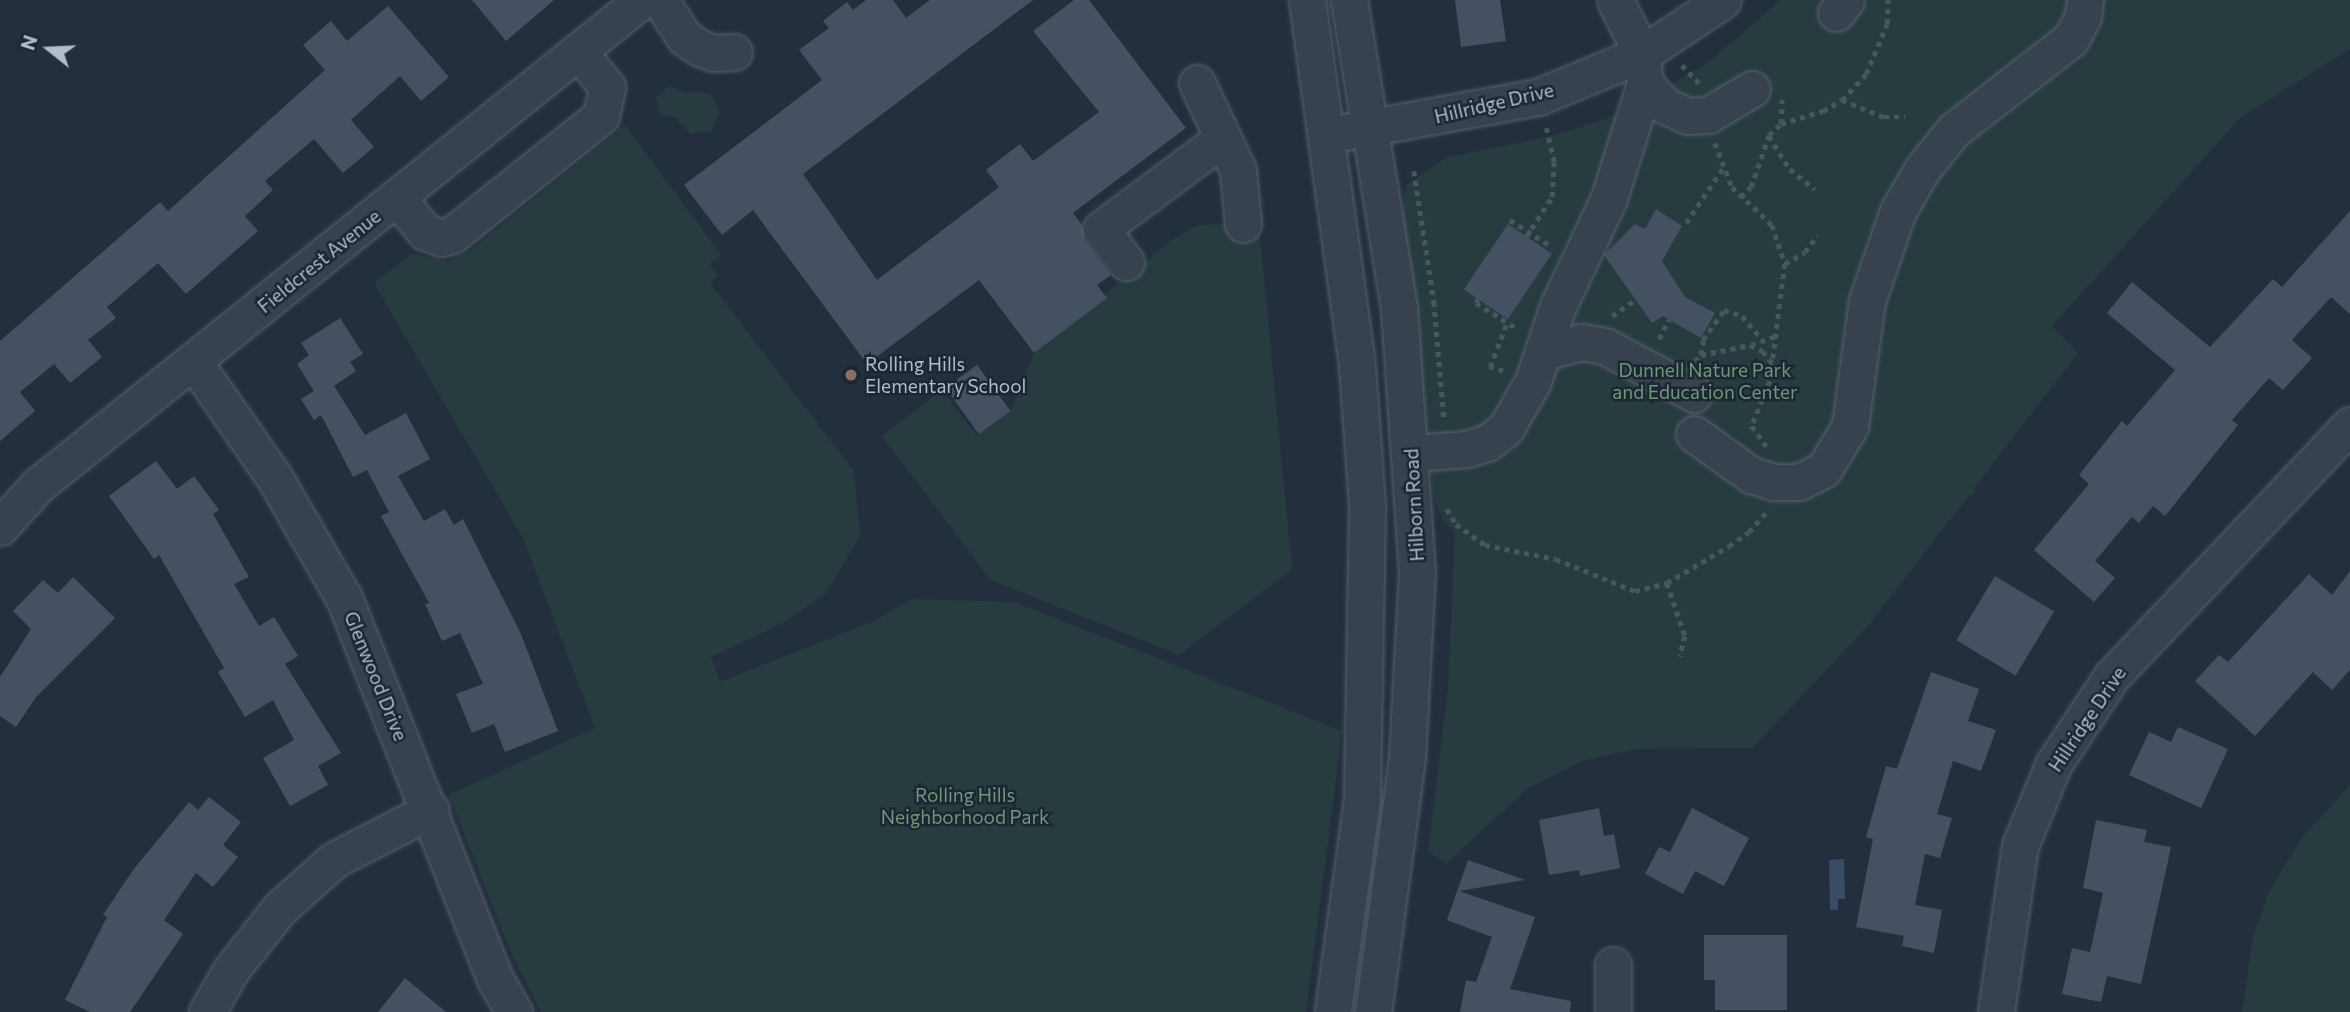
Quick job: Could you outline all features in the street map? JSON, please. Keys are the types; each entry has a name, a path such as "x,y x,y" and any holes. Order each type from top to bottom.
{"street":[{"name":"Fieldcrest Avenue","path":"0,527 37,486 642,0"},
{"path":"660,0 670,21 699,48 714,53 734,52"},
{"path":"1307,0 1328,134 1357,366 1367,508 1362,799 1333,1012"},
{"name":"Hilborn Road","path":"1349,0 1399,309 1412,453 1416,660 1400,820 1373,1012"},
{"path":"1615,0 1652,59 1664,105 1688,116 1709,115 1752,89"},
{"name":"Hillridge Drive","path":"1328,134 1538,97 1652,59 1723,0"},
{"path":"1694,434 1751,475 1774,482 1799,482 1824,469 1842,446 1850,426 1860,336 1879,260 1898,211 1923,168 1985,102 2071,39 2083,16 2085,0"},
{"path":"397,198 425,232 442,238 452,235 601,116 607,86 579,52"},
{"path":"1528,447 1521,433 1520,407 1536,342 1558,306 1609,198 1652,59"},
{"path":"1197,83 1238,170 1243,224"},
{"path":"1126,262 1101,229 1223,138"},
{"path":"1536,342 1582,342 1605,346 1694,394"},
{"name":"Glenwood Drive","path":"194,362 274,477 344,598 431,810 496,981 514,1012"},
{"path":"1412,453 1467,449 1487,443 1506,428 1520,407"},
{"name":"Hillridge Drive","path":"1996,1012 2020,846 2053,765 2112,676 2350,425"},
{"path":"207,1012 231,970 280,908 334,860 431,810"},
{"path":"1612,1012 1613,965"}],"path":[{"path":"1741,197 1751,187 1769,135 1781,124 1823,111 1842,100 1866,74 1879,50 1888,0"},
{"path":"1652,59 1681,64 1701,84 1723,168 1741,197 1772,225 1785,264 1770,381 1752,426 1733,461"},
{"path":"1528,234 1552,197 1554,182 1555,162 1538,97"},
{"path":"1842,100 1884,117 1905,117"},
{"path":"1769,135 1790,169 1815,189"},
{"path":"1686,223 1723,168"},
{"path":"1510,220 1556,250"},
{"path":"1785,264 1805,252 1818,235"},
{"path":"1478,299 1476,303 1536,342"},
{"path":"1609,323 1614,312 1636,299"},
{"path":"1701,355 1703,340 1724,310 1742,316 1762,339"},
{"path":"1655,346 1669,320"},
{"path":"1750,345 1776,336"},
{"path":"1445,503 1456,524 1485,545 1556,559 1635,591 1667,583 1756,526 1771,502 1774,482 1765,439 1752,426"},
{"path":"1667,583 1685,636 1681,656"}],"green space":[{"name":"Dunnell Nature Park and Education Center","path":"1781,0 2350,0 2350,49 2241,117 2052,326 2078,353 1974,488 1975,493 1969,495 1868,626 1752,748 1638,749 1585,760 1528,788 1447,863 1428,852 1448,689 1455,532 1444,522 1434,499 1402,207 1406,185 1446,158 1560,134 1628,111 1710,61"},
{"path":"670,86 686,94 695,91 713,96 720,113 711,131 691,134 676,118 660,114 656,97"},
{"name":"Rolling Hills Neighborhood Park","path":"625,125 721,255 709,264 718,276 710,283 854,471 860,536 826,593 783,623 711,657 720,682 876,620 912,599 1015,602 1342,731 1306,1012 541,1012 512,955 449,795 595,728 523,538 374,283 412,254 447,261 471,250"},
{"path":"1228,223 1259,228 1292,569 1179,655 991,580 882,436 942,390 977,436 1011,411 1034,353 1173,239 1197,226"},
{"path":"2350,785 2350,1012 2242,1012 2253,937 2268,893 2301,839"}],"water":[{"path":"1844,859 1845,899 1838,899 1838,910 1830,910 1829,860"}],"building":[{"path":"472,0 554,0 506,41"},
{"path":"866,0 893,0 906,18 930,0 1033,0 803,174 877,280 999,187 986,170 1020,144 1033,161 1099,112 1033,31 1074,0 1089,0 1186,128 1073,213 1082,225 1085,241 1111,275 1097,285 1107,298 1034,353 979,280 867,364 753,210 722,235 684,185 822,80 799,50 829,28 823,21 847,2 853,10"},
{"path":"1455,0 1500,0 1506,41 1461,47"},
{"path":"388,6 449,77 421,101 400,76 351,120 374,147 343,173 314,139 265,181 273,190 245,216 258,231 186,294 158,263 107,307 116,318 88,340 102,357 70,383 54,364 20,392 35,411 0,441 0,341 160,202 168,211 325,70 303,45 331,21 347,41"},
{"name":"Dunnell Nature Park and Education Center","path":"1656,209 1682,226 1662,261 1685,297 1715,313 1701,338 1663,316 1652,323 1604,255 1635,224 1645,229"},
{"path":"2350,211 2350,314 2331,297 2292,340 2312,358 2283,390 2269,378 2232,420 2238,425 2165,516 2153,506 2139,523 2132,517 2095,561 2115,578 2094,602 2034,550 2089,484 2079,475 2122,421 2127,426 2175,370 2107,313 2132,282 2210,347 2273,279 2282,287"},
{"path":"1508,224 1552,254 1508,319 1464,289"},
{"path":"340,318 363,354 350,362 356,371 334,386 365,435 406,413 430,459 398,476 424,521 445,509 454,525 463,519 521,634 558,731 505,752 494,724 472,733 456,694 483,684 460,633 442,641 425,604 429,603 381,516 389,512 367,470 353,477 321,415 314,420 301,399 314,391 297,364 309,355 301,343"},
{"path":"977,365 1011,411 979,434 945,388"},
{"path":"156,461 177,489 194,476 219,510 213,514 249,577 234,584 259,626 274,617 298,656 285,664 341,753 318,766 328,785 290,806 263,758 294,740 273,700 245,717 218,672 224,668 159,555 154,559 109,496"},
{"path":"2350,571 2350,670 2332,690 2313,672 2255,736 2195,681 2219,655 2228,662 2309,574 2332,595"},
{"path":"1995,576 2054,612 2016,676 1956,640"},
{"path":"73,577 115,618 36,697 16,727 0,716 0,677 31,629 13,611 43,580 58,593"},
{"path":"1931,672 1979,689 1968,721 1996,730 1981,771 1953,761 1937,814 1952,818 1940,858 1925,854 1915,905 1942,910 1934,953 1902,946 1904,936 1856,927 1873,839 1866,837 1886,766 1897,769"},
{"path":"2178,727 2228,749 2201,808 2129,775 2149,732 2171,742"},
{"path":"209,797 241,822 223,845 238,857 213,887 196,873 164,920 183,934 130,1012 90,1012 65,1000 107,917 103,915 133,870 189,802 198,810"},
{"path":"1599,808 1604,836 1614,834 1620,868 1580,876 1579,870 1549,875 1539,820"},
{"path":"1692,808 1749,838 1724,886 1695,871 1683,894 1645,874 1659,847 1670,852"},
{"path":"2096,820 2147,830 2144,842 2171,847 2141,984 2107,976 2101,1002 2062,994 2072,948 2090,952 2103,893 2083,888"},
{"path":"1468,860 1525,880 1459,891 1535,917 1510,989 1571,1001 1570,1012 1460,1012 1466,980 1476,982 1492,937 1447,920"},
{"path":"1704,935 1787,935 1787,1010 1715,1010 1715,980 1704,980"},
{"path":"405,978 446,1012 378,1012"}],"place":[{"name":"Rolling Hills Elementary School","path":"851,375"}]}
